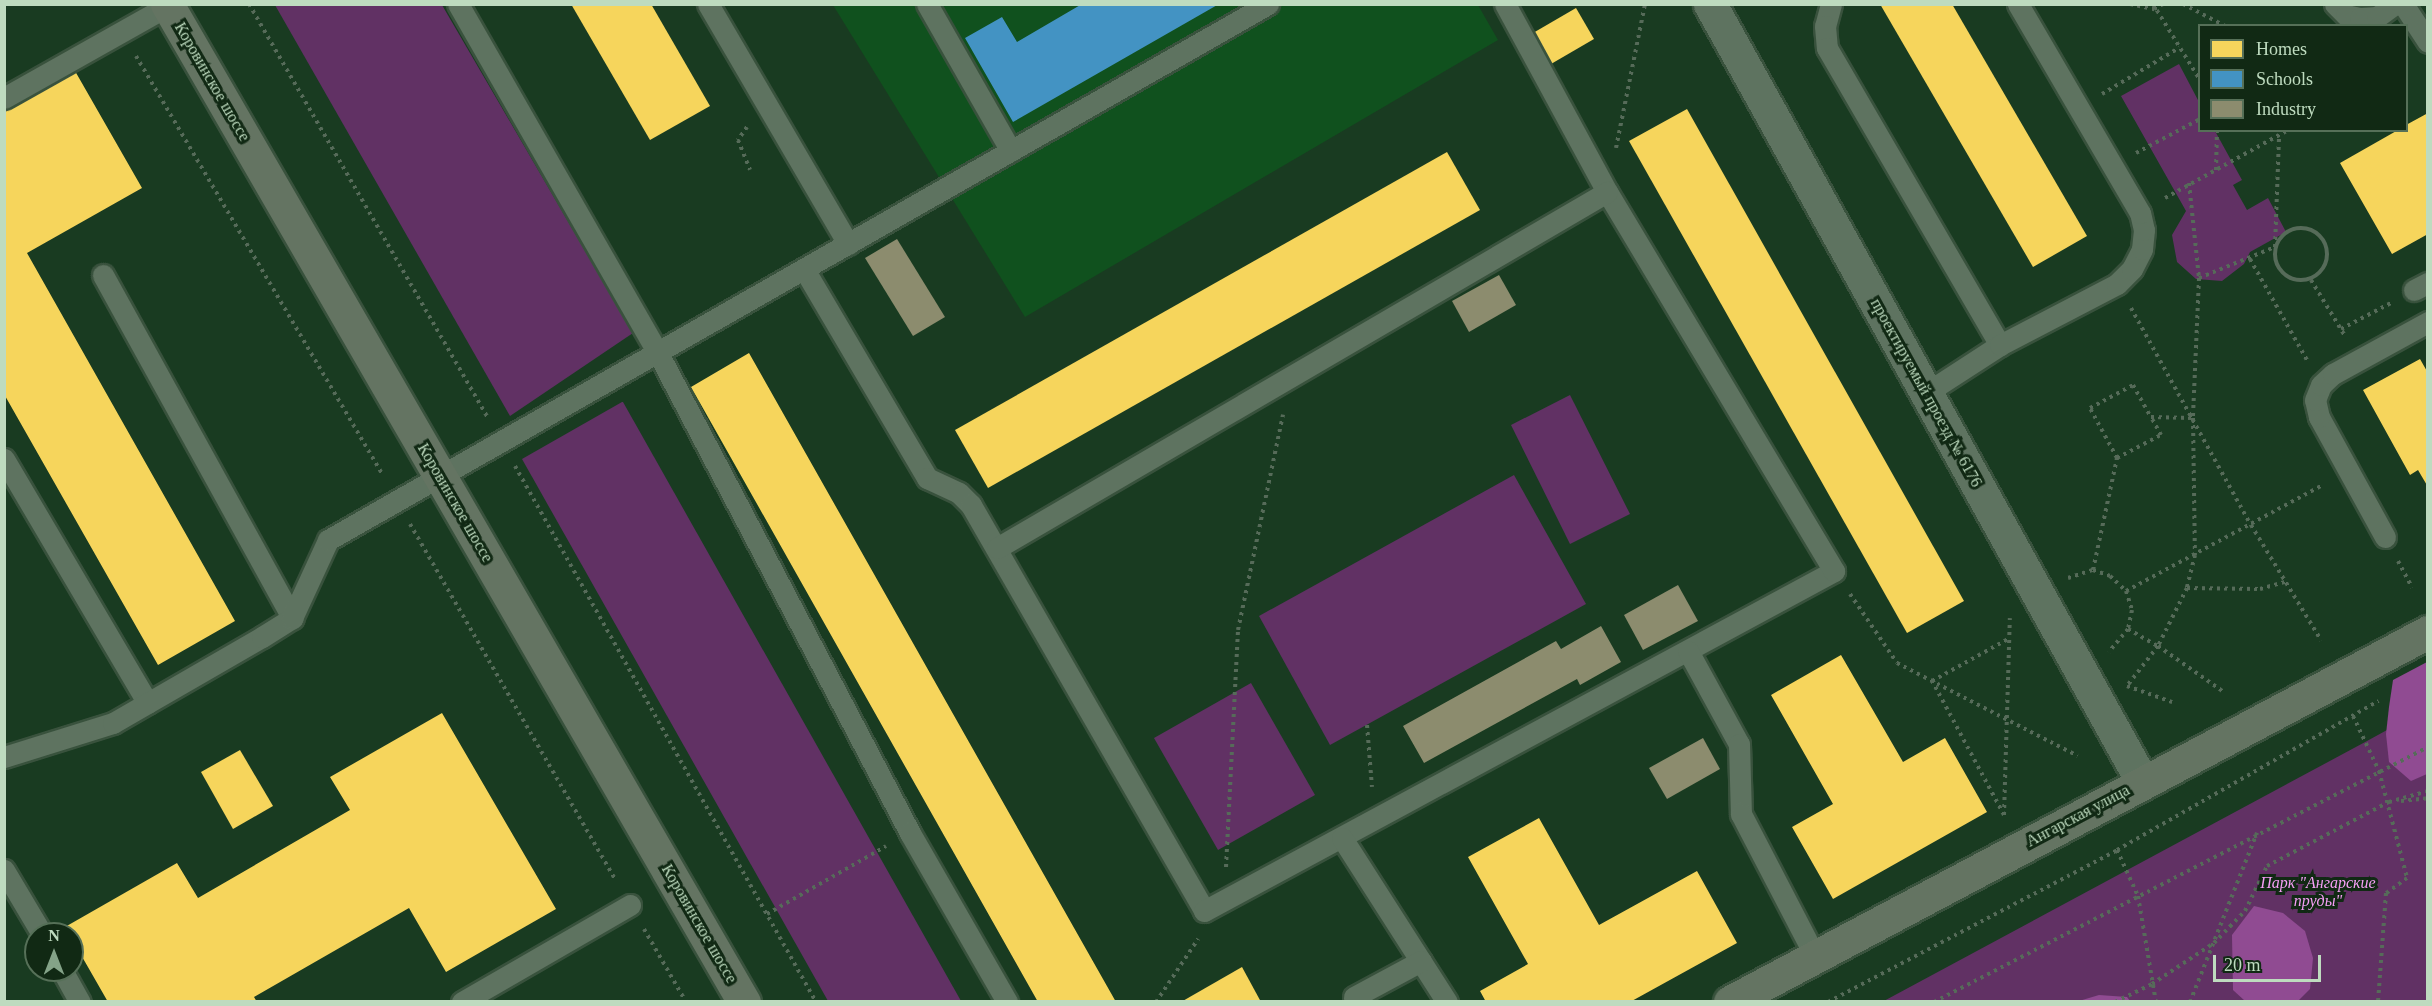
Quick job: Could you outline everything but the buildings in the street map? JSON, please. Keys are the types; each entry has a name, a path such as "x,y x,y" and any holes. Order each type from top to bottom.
{"main road":[{"name":"Коровинское шоссе","path":"167,5 744,1002"},
{"name":"Ангарская улица","path":"1730,1002 2142,781 2427,632"}],"street":[{"name":"проектируемый проезд № 6176","path":"1710,4 2142,781"}],"lane":[{"path":"458,4 658,353 910,833 1007,1002"},
{"path":"708,4 848,244"},
{"path":"927,4 1011,151"},
{"path":"4,757 113,723 292,618 328,540 1268,4"},
{"path":"804,269 927,478 966,498 997,548 1204,910 1834,572 1607,192 1505,4"},
{"path":"1831,4 1825,26 1827,48 2000,345"},
{"path":"1926,393 2000,345 2117,284 2132,269 2142,249 2144,230 2140,213 2018,4"},
{"path":"2334,4 2346,15 2360,18 2377,16 2395,4"},
{"path":"2403,4 2427,42"},
{"path":"4,98 167,5"},
{"path":"997,548 1607,192"},
{"path":"103,275 292,618"},
{"path":"2385,537 2319,417 2315,400 2321,385 2358,359 2427,322"},
{"path":"4,459 147,703"},
{"path":"1688,651 1739,744 1741,814 1815,956"},
{"path":"1342,838 1447,1002"},
{"path":"4,870 35,922"},
{"path":"462,1002 630,905"},
{"path":"1354,997 1420,961"},
{"path":"69,982 80,1002"}],"path":[{"path":"249,4 502,442 816,1002"},
{"path":"1607,192 1645,4"},
{"path":"2130,4 2154,7 2163,4"},
{"path":"2183,4 2220,24"},
{"path":"2154,7 2198,78"},
{"path":"122,32 397,501 686,1002"},
{"path":"2078,108 2179,48"},
{"path":"2112,166 2198,120"},
{"path":"2216,170 2217,132"},
{"path":"2140,213 2189,183 2284,132"},
{"path":"2199,278 2275,247 2285,232 2303,227 2319,234 2328,250 2325,268 2311,280 2296,281 2283,274 2275,262 2275,247 2279,135"},
{"path":"2172,702 2127,686 2158,646 2187,588 2195,555 2193,418 2199,278 2189,183"},
{"path":"2250,259 2321,385"},
{"path":"2311,280 2358,359"},
{"path":"2117,284 2251,525 2321,640"},
{"path":"2341,329 2421,287"},
{"path":"1156,1002 1225,899 1238,630 1292,376"},
{"path":"2093,570 2117,458 2090,408 2133,385 2161,435 2117,458"},
{"path":"2151,417 2193,418"},
{"path":"2126,591 2348,472"},
{"path":"2067,578 2093,570 2110,576 2126,591 2132,610 2128,630 2109,652"},
{"path":"1834,572 1897,663 2078,756"},
{"path":"2187,588 2260,589 2285,582"},
{"path":"1932,681 2004,815 2010,609"},
{"path":"2128,630 2158,646 2224,692"},
{"path":"1932,681 2010,638"},
{"path":"1828,1002 2117,850 2381,699"},
{"path":"2353,716 2379,771 2408,878 2386,893 2378,1002"},
{"path":"1367,725 1374,820"},
{"path":"1934,1002 2427,747"},
{"path":"2115,1002 2152,984 2214,943 2246,911 2267,866 2389,802 2427,791"},
{"path":"2389,802 2427,798"},
{"path":"767,914 910,833"},
{"path":"2190,1002 2257,833"},
{"path":"2117,850 2138,896 2156,1002"}],"shaded area":[{"path":"833,5 1478,5 1498,40 1025,317"},
{"path":"2427,662 2427,774 2411,781 2389,762 2386,734 2389,707 2393,680"},
{"path":"2254,906 2283,913 2305,931 2313,958 2310,989 2298,1001 2245,1001 2233,990 2232,935"},
{"path":"2099,995 2127,997 2130,1001 2079,1001"}],"green space":[{"path":"275,5 442,5 633,333 510,416"},
{"path":"2179,64 2198,100 2198,132 2216,132 2242,180 2233,185 2247,210 2268,198 2286,232 2250,252 2244,264 2222,281 2196,279 2177,262 2172,235 2186,211 2121,96"},
{"path":"1570,395 1630,514 1570,544 1511,425"},
{"path":"622,402 961,1001 828,1001 522,459"},
{"path":"1514,475 1586,604 1330,745 1259,616"},
{"path":"1251,683 1315,795 1218,850 1154,738"},
{"name":"Парк \"Ангарские пруды\"","path":"2427,708 2427,1001 1882,1002 2367,741"}]}
